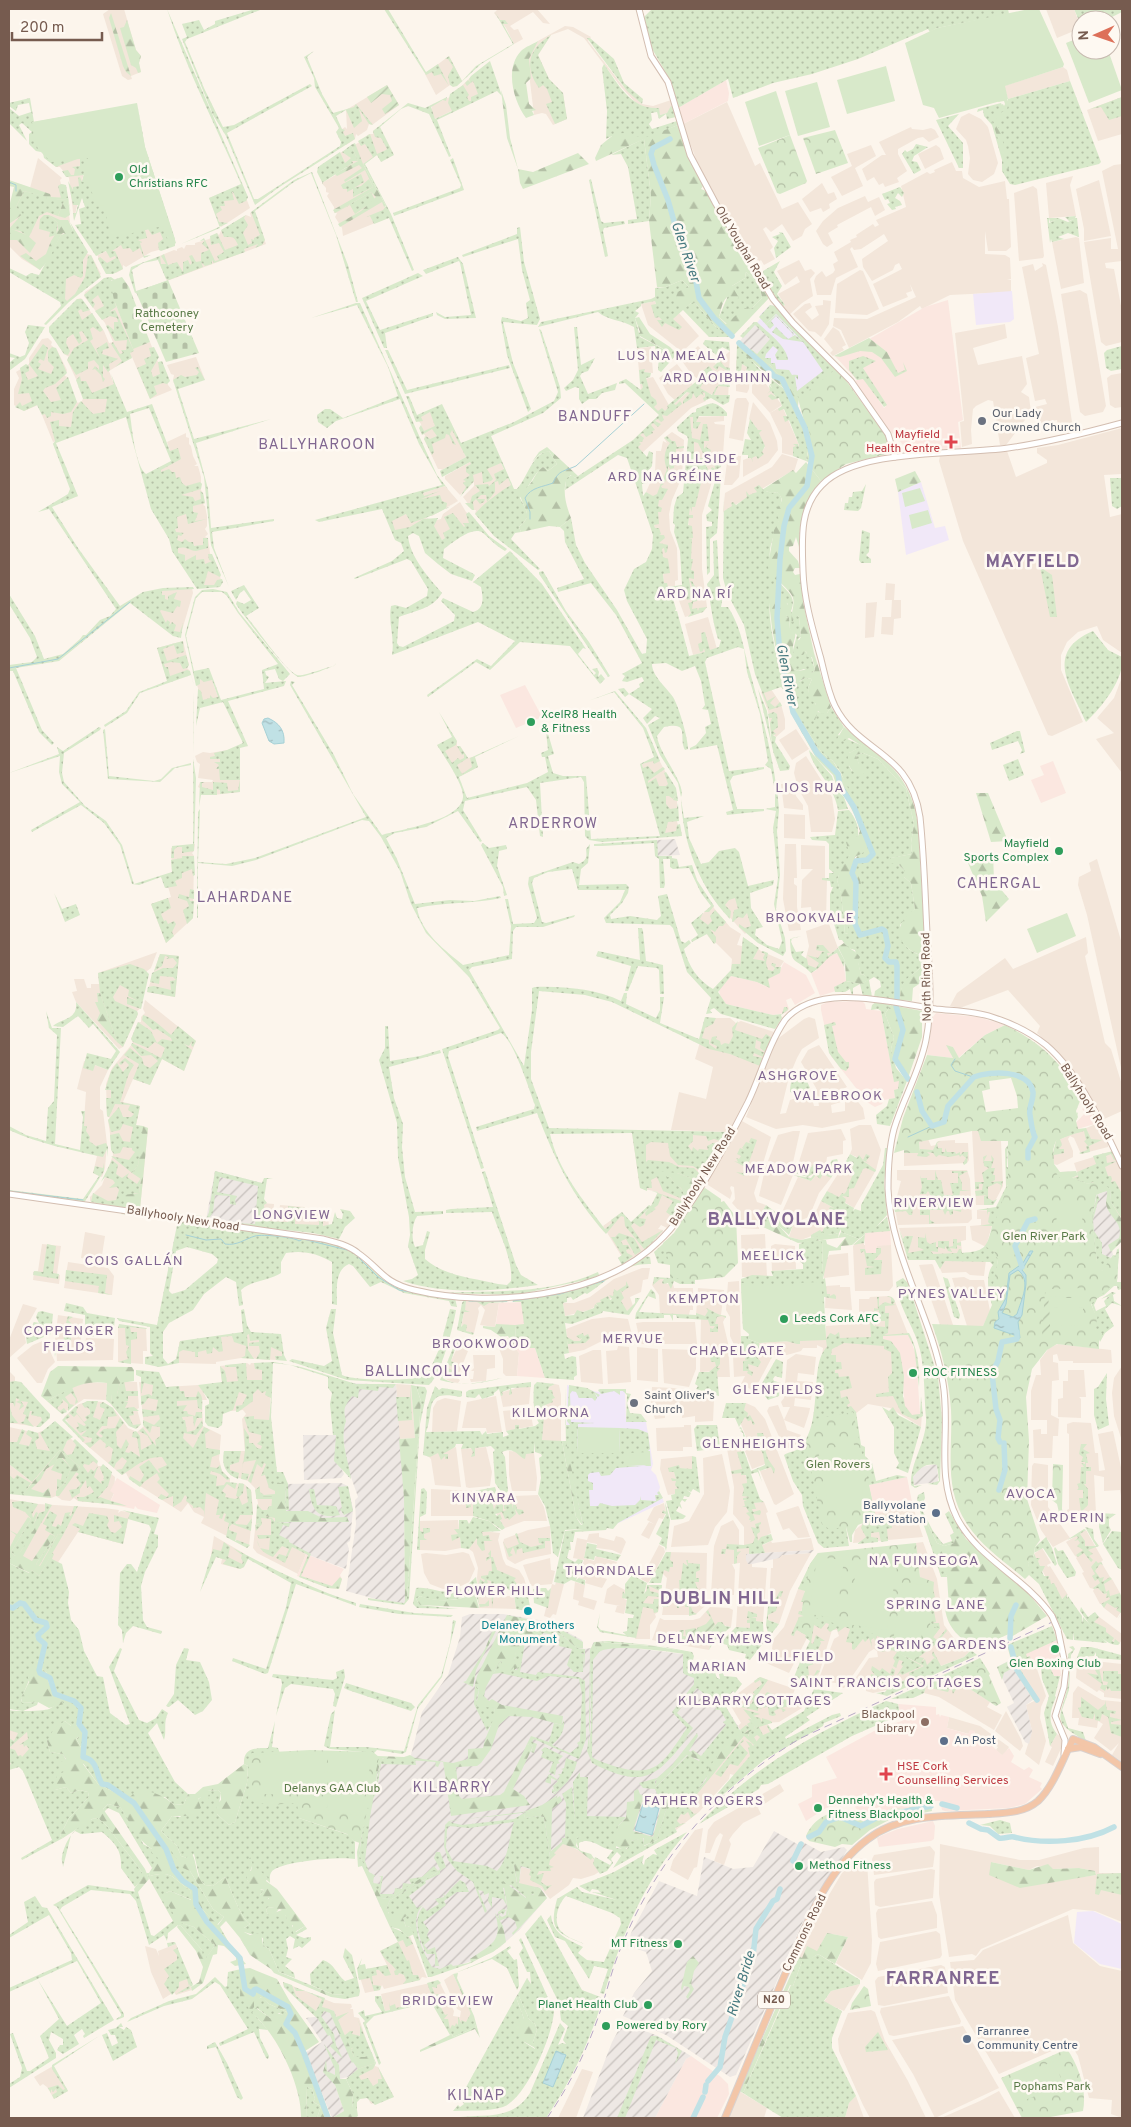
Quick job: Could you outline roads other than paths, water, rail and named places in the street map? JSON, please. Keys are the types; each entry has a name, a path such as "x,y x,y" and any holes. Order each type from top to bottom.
{"highway":[{"name":"N20","path":"1066,1751 1073,1738"},
{"path":"1073,1738 1091,1746 1122,1768"},
{"path":"1066,1751 1085,1748 1103,1756"},
{"name":"Commons Road","path":"724,2118 810,1915 845,1860 863,1842 884,1829 908,1820 1020,1811 1035,1804 1048,1787 1066,1751"},
{"name":"Commons Road","path":"720,2118 738,2084"}],"main road":[{"name":"Old Youghal Road","path":"640,9 651,56 668,82 690,155 712,198 773,299 793,323 851,381 888,434 895,457"},
{"name":"North Ring Road","path":"1066,1751 1065,1740 1059,1728 1055,1711 1064,1687 1066,1669 1058,1630 1052,1616 1030,1590 972,1539 958,1520 946,1486 944,1457 946,1406 942,1377 897,1241 889,1196 889,1164 894,1130 922,1056 928,1028 929,973 922,843 916,798 909,782 897,766 853,730 836,709 830,694 807,605 804,581 803,521 818,489 842,470 895,457 1010,448 1122,423"},
{"name":"Ballyhooly New Road","path":"9,1194 324,1239 359,1253 378,1272 400,1285 460,1296 515,1297 547,1292 588,1282 624,1266 649,1250 676,1221 740,1116 785,1020 799,1006 824,999 869,999 921,1006"},
{"path":"921,1006 929,1007"},
{"path":"921,1006 928,1028"},
{"name":"Ballyhooly Road","path":"929,1007 994,1018 1020,1029 1047,1046 1070,1073 1094,1110 1122,1166"},
{"path":"1059,1728 1085,1748"}],"water":[{"path":"268,718 280,728 284,743 274,744 269,741 262,723 264,719"},
{"path":"1030,1251 1033,1251 1022,1270 1026,1275 1026,1284 1022,1315 1018,1322 1020,1338 1017,1340 1017,1336 994,1328 995,1322 999,1319 998,1312 1006,1298 1009,1273 1023,1263","holes":["1018,1270 1022,1274 1025,1285 1024,1291 1017,1314 1013,1317 1002,1313 1006,1304 1010,1275"]},
{"path":"643,1804 659,1808 652,1835 635,1830"},
{"path":"556,2051 566,2055 553,2087 543,2083"}],"waterway":[{"name":"Glen River","path":"670,139 653,148 651,154 654,165 668,200 679,239 694,271 699,298 714,318 732,336"},
{"path":"9,182 16,185 16,191"},
{"name":"Glen River","path":"739,343 774,376 782,379 805,428 812,456 807,486 789,508 784,526 777,618 780,655 793,712 817,753 838,774 840,786 854,807 873,854 867,860 856,861 852,873 856,882 855,924 860,935 882,929 885,931 888,946 885,958 889,962 896,962 897,966 897,999"},
{"path":"530,519 530,512 525,498 528,494 534,489 553,483 560,473 576,466 644,404"},
{"path":"9,668 58,659 130,602"},
{"name":"Glen River","path":"896,1006 903,1030 895,1059 908,1079"},
{"path":"955,1059 951,1065 955,1071 973,1077"},
{"name":"Glen River","path":"917,1092 922,1111 932,1126 944,1122 948,1106 974,1077 999,1073 1024,1079 1030,1085 1033,1092 1030,1112 1035,1137 1028,1150 1028,1158"},
{"path":"908,1137 932,1126"},
{"path":"9,1191 83,1200"},
{"path":"1022,1267 1015,1246 1028,1221 1035,1219"},
{"path":"186,1235 206,1240 221,1239 225,1244 237,1243 255,1236 278,1236 299,1241 303,1239 351,1251"},
{"path":"354,1253 378,1277 399,1290 450,1299"},
{"path":"513,1301 560,1294 604,1281"},
{"path":"469,1301 507,1301"},
{"name":"Glen River","path":"1000,1442 998,1438 1000,1420 996,1409 992,1373 998,1361 1002,1342 1017,1339 1017,1332"},
{"name":"Glen River","path":"999,1490 1005,1470 1004,1443"},
{"path":"9,1607 13,1608 20,1603 24,1604 36,1620 46,1623 47,1627 38,1635 39,1639 45,1644 39,1670 40,1673 50,1678 55,1694 74,1701 81,1708 79,1724 85,1732 83,1757 92,1761 102,1784 108,1785 134,1803 166,1849 174,1870 183,1881 195,1889 196,1904 207,1922 240,1958 245,1989 253,1994 256,1989 288,2007 291,2014 286,2024 295,2033 303,2051"},
{"name":"Glen River","path":"1010,1638 1011,1616 1016,1605"},
{"name":"Glen River","path":"1011,1647 1017,1670 1037,1700"},
{"name":"River Bride","path":"942,1804 957,1808"},
{"name":"River Bride","path":"809,1837 819,1832 826,1822 840,1817 861,1826 878,1817 931,1806"},
{"name":"River Bride","path":"969,1823 988,1830 999,1838 1012,1837 1039,1841 1078,1839 1114,1827"},
{"name":"River Bride","path":"793,1861 801,1844"},
{"name":"River Bride","path":"708,2081 720,2067 725,2037 753,1956 756,1929 773,1901 777,1899 780,1889"},
{"path":"304,2053 328,2118"},
{"name":"River Bride","path":"705,2092 706,2085"},
{"name":"River Bride","path":"693,2118 703,2097"}],"railway":[{"path":"547,2118 571,2079 584,2052 601,2009 618,1955 632,1921 649,1889 669,1859 715,1804 741,1780 801,1738 1061,1618"}],"place":[{"name":"Old Christians RFC","path":"119,177"},
{"name":"Our Lady Crowned Church","path":"982,421"},
{"name":"Mayfield Health Centre","path":"951,442"},
{"name":"XcelR8 Health & Fitness","path":"531,722"},
{"name":"Mayfield Sports Complex","path":"1059,851"},
{"name":"Leeds Cork AFC","path":"784,1319"},
{"name":"ROC FITNESS","path":"913,1373"},
{"name":"Saint Oliver's Church","path":"634,1403"},
{"name":"Ballyvolane Fire Station","path":"936,1513"},
{"name":"Delaney Brothers Monument","path":"528,1611"},
{"name":"Glen Boxing Club","path":"1055,1649"},
{"name":"Blackpool Library","path":"925,1722"},
{"name":"An Post","path":"944,1741"},
{"name":"HSE Cork Counselling Services","path":"886,1774"},
{"name":"Dennehy's Health & Fitness Blackpool","path":"818,1808"},
{"name":"Method Fitness","path":"799,1866"},
{"name":"MT Fitness","path":"678,1944"},
{"name":"Planet Health Club","path":"648,2005"},
{"name":"Powered by Rory","path":"606,2026"},
{"name":"Farranree Community Centre","path":"967,2039"}],"district":[{"name":"LUS NA MEALA","path":"672,356"},
{"name":"ARD AOIBHINN","path":"717,378"},
{"name":"BANDUFF","path":"595,417"},
{"name":"BALLYHAROON","path":"317,445"},
{"name":"HILLSIDE","path":"704,459"},
{"name":"ARD NA GRÉINE","path":"665,477"},
{"name":"MAYFIELD","path":"1033,562"},
{"name":"ARD NA RÍ","path":"694,594"},
{"name":"LIOS RUA","path":"810,788"},
{"name":"ARDERROW","path":"553,824"},
{"name":"CAHERGAL","path":"999,884"},
{"name":"LAHARDANE","path":"245,898"},
{"name":"BROOKVALE","path":"810,918"},
{"name":"ASHGROVE","path":"798,1076"},
{"name":"VALEBROOK","path":"838,1096"},
{"name":"MEADOW PARK","path":"799,1169"},
{"name":"RIVERVIEW","path":"934,1203"},
{"name":"LONGVIEW","path":"292,1215"},
{"name":"BALLYVOLANE","path":"777,1220"},
{"name":"MEELICK","path":"773,1256"},
{"name":"COIS GALLÁN","path":"134,1261"},
{"name":"PYNES VALLEY","path":"952,1294"},
{"name":"KEMPTON","path":"704,1299"},
{"name":"COPPENGER FIELDS","path":"69,1339"},
{"name":"MERVUE","path":"633,1339"},
{"name":"BROOKWOOD","path":"481,1344"},
{"name":"CHAPELGATE","path":"737,1351"},
{"name":"BALLINCOLLY","path":"418,1372"},
{"name":"GLENFIELDS","path":"778,1390"},
{"name":"KILMORNA","path":"551,1413"},
{"name":"GLENHEIGHTS","path":"754,1444"},
{"name":"AVOCA","path":"1031,1494"},
{"name":"KINVARA","path":"484,1498"},
{"name":"ARDERIN","path":"1072,1518"},
{"name":"NA FUINSEOGA","path":"924,1561"},
{"name":"THORNDALE","path":"610,1571"},
{"name":"FLOWER HILL","path":"495,1591"},
{"name":"DUBLIN HILL","path":"720,1599"},
{"name":"SPRING LANE","path":"936,1605"},
{"name":"DELANEY MEWS","path":"715,1639"},
{"name":"SPRING GARDENS","path":"942,1645"},
{"name":"MILLFIELD","path":"796,1657"},
{"name":"MARIAN","path":"718,1667"},
{"name":"SAINT FRANCIS COTTAGES","path":"886,1683"},
{"name":"KILBARRY COTTAGES","path":"755,1701"},
{"name":"KILBARRY","path":"452,1788"},
{"name":"FATHER ROGERS","path":"704,1801"},
{"name":"FARRANREE","path":"943,1979"},
{"name":"BRIDGEVIEW","path":"448,2001"},
{"name":"KILNAP","path":"476,2096"}],"park label":[{"name":"Rathcooney Cemetery","path":"167,321"},
{"name":"Glen River Park","path":"1044,1237"},
{"name":"Glen Rovers","path":"838,1465"},
{"name":"Delanys GAA Club","path":"332,1789"},
{"name":"Pophams Park","path":"1052,2087"}]}
